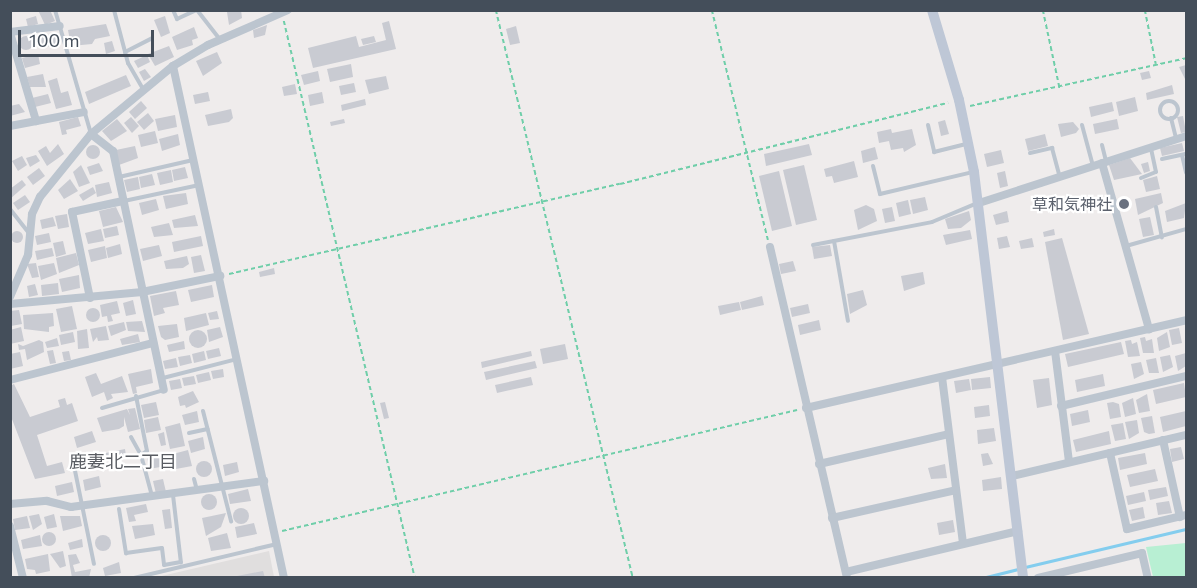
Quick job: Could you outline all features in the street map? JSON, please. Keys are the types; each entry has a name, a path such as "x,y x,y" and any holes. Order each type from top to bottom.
{"street":[{"path":"933,10 970,144 1012,476 1022,576"},
{"path":"10,297 28,255 32,213 40,197 91,134 173,66 220,39 284,11"},
{"path":"36,121 10,33 60,26"},
{"path":"173,66 284,578"},
{"path":"10,126 84,112"},
{"path":"91,134 113,151 164,390"},
{"path":"979,203 1104,163 1151,145 1186,137"},
{"path":"1104,163 1149,329"},
{"path":"90,298 72,212 123,201"},
{"path":"770,248 819,464 847,575 1018,531"},
{"path":"10,304 142,292 220,276"},
{"path":"806,408 1186,320"},
{"path":"10,380 153,343"},
{"path":"1055,351 1069,462"},
{"path":"1061,406 1186,376"},
{"path":"942,377 963,544"},
{"path":"819,464 949,434"},
{"path":"1012,476 1186,435"},
{"path":"1110,453 1126,529 1183,516 1163,440"},
{"path":"10,504 47,501 71,507 84,506 264,481"},
{"path":"832,518 956,490"},
{"path":"10,526 21,577"},
{"path":"1038,578 1142,553 1148,578"}],"lane":[{"path":"55,10 91,134"},
{"path":"114,10 125,52 144,90"},
{"path":"173,10 177,19 196,10 220,39"},
{"path":"125,52 152,38"},
{"path":"1171,118 1178,108 1167,101 1161,112 1171,118 1176,138"},
{"path":"928,125 934,152 970,144"},
{"path":"1082,125 1093,166"},
{"path":"1102,145 1104,163"},
{"path":"1141,178 1156,172 1151,145"},
{"path":"1030,153 1052,148 1060,177"},
{"path":"1162,159 1184,155 1186,173"},
{"path":"118,177 194,160"},
{"path":"873,166 880,194 974,172"},
{"path":"123,201 200,185"},
{"path":"813,244 932,222 979,203"},
{"path":"1156,207 1162,237"},
{"path":"10,209 31,236"},
{"path":"1126,246 1186,229"},
{"path":"834,241 848,321"},
{"path":"161,378 238,359"},
{"path":"102,408 136,396 164,390"},
{"path":"136,396 147,451 141,455"},
{"path":"203,411 231,521"},
{"path":"189,433 208,429"},
{"path":"131,437 141,455 152,497"},
{"path":"72,456 94,564"},
{"path":"194,479 197,491"},
{"path":"173,495 182,564"},
{"path":"119,509 126,553 162,548 164,565 182,564"},
{"path":"134,578 182,564 278,544"}],"path":[{"path":"496,10 633,578"},
{"path":"712,10 770,248"},
{"path":"1043,10 1060,89"},
{"path":"1145,10 1156,65"},
{"path":"284,11 337,249 415,578"},
{"path":"220,276 746,152 960,104 1060,89 1186,58"},
{"path":"275,532 806,408"}],"shaded area":[{"path":"269,551 274,577 153,578"}],"green space":[{"path":"1186,543 1186,577 1153,577 1146,547"}],"building":[{"path":"38,10 50,10 55,21 45,25"},
{"path":"241,10 242,18 229,25 227,12"},
{"path":"36,16 38,24 28,27 26,19"},
{"path":"165,16 170,33 161,37 154,20"},
{"path":"389,21 396,49 313,68 308,48 356,36 359,47 386,40 382,23"},
{"path":"106,24 110,36 95,39 92,44 71,46 68,30"},
{"path":"267,25 265,35 254,38 253,30"},
{"path":"516,26 520,43 510,45 506,29"},
{"path":"194,27 198,38 192,40 193,45 177,50 172,37"},
{"path":"42,33 43,38 57,36 58,45 39,48 39,34"},
{"path":"26,36 31,38 33,43 31,48 26,50 21,48 19,43 21,38"},
{"path":"374,36 376,42 363,45 361,39"},
{"path":"112,41 115,51 106,54 104,43"},
{"path":"169,46 174,57 155,66 148,54"},
{"path":"217,52 222,63 203,76 196,61"},
{"path":"38,54 40,64 25,68 22,58"},
{"path":"147,55 150,62 138,68 134,61"},
{"path":"351,64 353,77 330,82 327,69"},
{"path":"1186,65 1186,79 1185,79 1179,67"},
{"path":"145,69 151,77 144,81 139,72"},
{"path":"318,71 320,81 304,85 301,75"},
{"path":"1149,71 1151,78 1142,80 1140,73"},
{"path":"43,74 46,87 30,87 27,77"},
{"path":"126,75 131,86 89,104 85,92"},
{"path":"386,76 389,89 369,94 365,80"},
{"path":"57,78 61,93 68,91 72,105 56,109 48,81"},
{"path":"354,83 356,92 341,95 339,86"},
{"path":"295,84 297,94 284,96 282,87"},
{"path":"1172,85 1174,94 1147,100 1146,93"},
{"path":"208,92 210,101 195,104 193,95"},
{"path":"322,92 324,103 310,106 308,95"},
{"path":"48,94 51,103 35,107 32,98"},
{"path":"1135,97 1138,111 1119,116 1116,102"},
{"path":"365,99 366,105 342,111 341,105"},
{"path":"141,101 147,108 135,119 129,112"},
{"path":"1112,102 1114,111 1091,117 1089,107"},
{"path":"19,104 25,112 10,116 10,106"},
{"path":"231,109 233,118 229,122 208,126 205,115"},
{"path":"148,113 154,121 144,130 137,122"},
{"path":"175,115 177,127 158,131 155,119"},
{"path":"1183,116 1186,132 1181,133 1177,117"},
{"path":"78,117 81,126 66,130 67,134 62,135 59,122"},
{"path":"131,117 139,126 132,133 124,123"},
{"path":"117,119 127,131 111,141 102,131"},
{"path":"344,119 345,123 331,126 330,122"},
{"path":"1117,119 1119,129 1095,134 1093,124"},
{"path":"945,120 949,134 941,136 938,122"},
{"path":"1073,122 1079,129 1076,133 1061,137 1058,124"},
{"path":"891,129 892,133 912,129 916,145 904,152 903,148 891,150 889,141 879,143 877,132"},
{"path":"155,131 158,143 141,147 138,135"},
{"path":"178,134 180,145 162,151 159,139"},
{"path":"1045,134 1048,146 1028,151 1025,139"},
{"path":"1182,143 1184,151 1162,156 1160,148"},
{"path":"58,144 64,154 47,166 38,151 46,146 50,153"},
{"path":"809,144 812,155 766,166 764,154"},
{"path":"90,145 96,145 100,152 96,159 90,159 86,155 86,149"},
{"path":"135,146 138,158 119,165 116,150"},
{"path":"875,147 878,159 863,163 861,151"},
{"path":"1001,150 1004,163 987,167 984,154"},
{"path":"36,155 40,161 30,167 26,158"},
{"path":"22,156 27,165 18,171 12,161"},
{"path":"1130,158 1142,174 1114,180 1109,165"},
{"path":"854,161 858,177 834,183 832,176 826,177 824,169"},
{"path":"1148,162 1150,171 1144,173 1141,164"},
{"path":"99,163 103,171 90,175 87,167"},
{"path":"81,165 90,183 79,187 73,172"},
{"path":"804,165 817,220 796,225 783,170"},
{"path":"185,167 188,178 174,181 172,170"},
{"path":"39,168 45,176 33,185 27,177"},
{"path":"171,170 173,182 160,185 157,173"},
{"path":"779,171 792,226 772,231 759,176"},
{"path":"1005,171 1008,186 1000,188 997,173"},
{"path":"152,174 155,185 141,188 139,177"},
{"path":"1157,176 1160,189 1146,192 1143,180"},
{"path":"138,177 140,189 127,192 124,180"},
{"path":"70,179 78,191 64,199 58,190"},
{"path":"22,180 26,185 10,199 10,189"},
{"path":"109,182 112,193 97,197 95,185"},
{"path":"93,187 96,193 83,201 79,195"},
{"path":"186,193 188,204 166,209 163,196"},
{"path":"1161,193 1163,203 1138,215 1135,199"},
{"path":"25,195 30,202 18,210 13,203"},
{"path":"925,197 928,210 913,214 910,200"},
{"path":"156,199 159,210 142,215 139,203"},
{"path":"908,200 911,214 899,217 896,203"},
{"path":"1186,203 1184,218 1167,222 1165,211"},
{"path":"866,205 874,209 877,221 858,230 854,210"},
{"path":"116,207 123,222 103,227 99,211"},
{"path":"892,207 895,221 885,223 882,209"},
{"path":"969,211 971,220 961,228 948,229 945,219"},
{"path":"1007,211 1009,222 996,225 993,215"},
{"path":"67,214 69,227 58,229 55,216"},
{"path":"195,215 198,226 174,228 172,220"},
{"path":"53,217 56,226 42,229 40,220"},
{"path":"1150,217 1154,235 1143,237 1139,219"},
{"path":"169,223 173,235 154,237 151,227"},
{"path":"117,226 119,235 105,238 103,229"},
{"path":"101,229 104,241 88,244 85,233"},
{"path":"1054,229 1055,235 1044,237 1043,232"},
{"path":"970,230 972,239 946,245 943,235"},
{"path":"17,231 23,237 17,243 11,237"},
{"path":"49,233 51,242 37,245 35,236"},
{"path":"201,236 203,246 174,252 172,242"},
{"path":"1007,236 1010,247 999,249 997,238"},
{"path":"1032,238 1034,247 1021,249 1019,241"},
{"path":"1062,238 1089,334 1063,340 1045,242"},
{"path":"63,241 66,254 56,257 53,243"},
{"path":"120,244 122,254 108,258 106,248"},
{"path":"159,245 162,256 143,261 140,249"},
{"path":"830,245 832,256 814,259 812,247"},
{"path":"105,246 107,258 91,262 88,250"},
{"path":"52,248 54,256 37,260 35,251"},
{"path":"76,253 79,265 59,273 56,258"},
{"path":"201,255 205,271 194,273 191,257"},
{"path":"187,256 189,264 183,268 166,269 164,261"},
{"path":"793,261 796,271 781,274 779,264"},
{"path":"36,263 39,277 32,278 27,264"},
{"path":"54,263 57,274 41,280 38,266"},
{"path":"274,268 275,274 260,277 259,272"},
{"path":"923,272 925,284 904,291 901,276"},
{"path":"79,275 80,288 62,292 59,279"},
{"path":"58,283 59,294 42,296 41,285"},
{"path":"35,284 38,295 29,297 27,286"},
{"path":"212,285 214,297 191,302 188,290"},
{"path":"863,290 867,305 850,314 847,294"},
{"path":"176,291 179,305 163,308 165,313 154,316 150,296"},
{"path":"762,296 764,305 742,310 740,302"},
{"path":"133,300 136,314 126,316 123,303"},
{"path":"117,301 120,313 111,315 113,321 108,322 107,316 102,317 100,305"},
{"path":"739,302 741,310 720,315 718,306"},
{"path":"808,304 810,313 792,317 790,308"},
{"path":"72,306 77,329 61,332 56,309"},
{"path":"93,308 98,310 100,315 98,320 93,322 88,320 86,315 88,310"},
{"path":"19,310 22,324 11,326 10,311"},
{"path":"217,311 219,319 210,320 208,313"},
{"path":"53,313 54,326 49,327 49,332 24,329 23,315"},
{"path":"206,313 209,325 186,331 184,318"},
{"path":"819,320 821,330 800,335 798,325"},
{"path":"142,321 145,332 128,331 126,322"},
{"path":"124,322 126,330 111,336 108,326"},
{"path":"177,324 179,337 165,340 161,337 158,326"},
{"path":"106,326 109,340 98,341 97,337 93,342 90,329"},
{"path":"21,327 24,341 10,344 10,330"},
{"path":"220,327 223,337 209,342 207,330"},
{"path":"1179,328 1182,343 1172,345 1169,330"},
{"path":"87,329 89,348 78,349 77,331"},
{"path":"198,330 204,333 207,339 204,345 198,348 192,345 189,339 192,333"},
{"path":"73,332 75,342 61,345 59,335"},
{"path":"1167,332 1170,347 1159,351 1157,338"},
{"path":"138,334 140,342 122,345 120,339"},
{"path":"1145,337 1146,341 1152,339 1154,353 1143,353 1140,338"},
{"path":"57,338 59,346 47,348 45,342"},
{"path":"39,340 43,342 44,352 27,360 25,349 19,350 18,344 23,346"},
{"path":"1131,340 1132,344 1137,342 1140,356 1128,357 1125,341"},
{"path":"184,341 185,349 169,352 167,345"},
{"path":"1121,342 1124,354 1068,367 1065,354"},
{"path":"565,344 568,359 543,364 540,349"},
{"path":"219,348 221,356 208,359 206,351"},
{"path":"53,350 56,363 50,364 47,351"},
{"path":"69,351 71,360 64,361 62,352"},
{"path":"204,351 206,360 194,363 192,354"},
{"path":"531,351 532,356 482,368 481,362"},
{"path":"20,352 23,366 10,369 10,354"},
{"path":"1186,353 1186,366 1178,371 1175,356"},
{"path":"190,355 192,363 180,366 178,357"},
{"path":"1170,355 1173,367 1163,372 1160,357"},
{"path":"176,358 178,367 165,369 163,361"},
{"path":"1156,358 1159,373 1149,373 1146,360"},
{"path":"535,361 537,368 486,380 484,372"},
{"path":"1141,362 1144,374 1134,379 1131,364"},
{"path":"151,369 153,383 136,387 137,393 133,394 128,374"},
{"path":"223,369 224,377 213,379 211,371"},
{"path":"209,372 211,380 198,383 196,375"},
{"path":"96,373 101,384 122,376 128,392 111,394 113,398 107,401 104,392 92,397 85,377"},
{"path":"1103,374 1105,386 1077,392 1075,380"},
{"path":"194,376 196,384 184,386 182,378"},
{"path":"531,377 533,385 497,393 495,385"},
{"path":"990,377 991,388 972,390 971,379"},
{"path":"1049,378 1052,405 1037,408 1033,380"},
{"path":"180,379 182,388 171,390 169,381"},
{"path":"969,379 971,390 956,393 954,381"},
{"path":"1184,383 1186,397 1156,404 1153,390"},
{"path":"14,384 30,417 60,407 58,400 65,398 67,405 72,403 78,421 37,435 47,466 62,462 65,473 35,479 10,414 10,386"},
{"path":"193,391 199,402 186,408 185,405 180,406 178,397"},
{"path":"1147,394 1150,411 1139,413 1136,400"},
{"path":"1133,398 1136,414 1125,417 1122,403"},
{"path":"156,402 159,415 144,418 141,405"},
{"path":"385,402 389,418 384,419 380,403"},
{"path":"1107,403 1119,404 1121,417 1110,419"},
{"path":"989,405 990,416 975,418 974,407"},
{"path":"135,408 140,429 128,432 124,417 124,426 102,432 97,418 127,409 130,415 128,409"},
{"path":"1088,410 1090,422 1072,426 1070,414"},
{"path":"197,411 199,422 185,425 182,415"},
{"path":"1186,411 1186,426 1163,432 1160,417"},
{"path":"1152,416 1155,433 1149,434 1144,432 1141,418"},
{"path":"158,417 161,430 146,433 144,420"},
{"path":"1137,420 1139,433 1129,439 1125,422"},
{"path":"180,423 185,446 170,449 165,427"},
{"path":"1123,423 1126,439 1115,441 1111,425"},
{"path":"994,428 996,441 978,444 977,430"},
{"path":"92,431 96,442 77,448 74,437"},
{"path":"1109,431 1111,444 1076,452 1073,440"},
{"path":"164,432 166,445 161,446 158,434"},
{"path":"203,437 205,449 191,453 188,441"},
{"path":"1181,447 1184,459 1172,462 1170,449"},
{"path":"125,449 126,456 103,460 101,454"},
{"path":"188,450 192,466 176,469 173,454"},
{"path":"169,452 166,466 149,469 147,457"},
{"path":"86,453 94,461 86,469 78,461"},
{"path":"988,453 993,464 983,466 981,454"},
{"path":"1145,453 1147,464 1120,470 1118,458"},
{"path":"204,461 210,463 212,469 210,475 204,477 198,475 196,469 198,463"},
{"path":"237,462 239,472 225,476 223,465"},
{"path":"945,464 947,478 931,479 928,468"},
{"path":"1155,469 1158,481 1130,487 1127,475"},
{"path":"99,476 101,487 85,491 83,480"},
{"path":"1001,477 1002,489 983,491 982,480"},
{"path":"163,479 166,492 156,494 153,481"},
{"path":"72,482 74,492 57,496 55,486"},
{"path":"1166,487 1168,496 1150,500 1148,490"},
{"path":"248,489 251,501 230,504 228,494"},
{"path":"1144,492 1146,501 1128,505 1126,496"},
{"path":"206,494 212,494 217,502 215,508 206,510 201,505 201,499"},
{"path":"1169,501 1172,513 1158,515 1156,503"},
{"path":"146,504 148,512 134,515 136,521 129,522 126,508"},
{"path":"1143,507 1145,518 1132,521 1129,510"},
{"path":"241,508 249,516 241,524 233,516"},
{"path":"170,509 172,528 165,529 162,510"},
{"path":"226,513 221,527 206,536 202,518"},
{"path":"39,514 42,524 33,530 29,516"},
{"path":"54,514 57,527 47,529 44,517"},
{"path":"27,516 30,528 15,530 13,519"},
{"path":"60,516 80,516 82,526 63,531"},
{"path":"953,520 955,532 939,535 937,523"},
{"path":"254,523 257,534 237,538 235,527"},
{"path":"153,524 155,535 135,539 132,526"},
{"path":"46,532 52,532 56,539 52,546 46,546 42,542 42,536"},
{"path":"227,533 231,548 211,551 208,538"},
{"path":"40,535 42,546 23,549 21,540"},
{"path":"103,535 109,537 111,543 109,549 103,551 97,549 95,543 97,537"},
{"path":"82,539 83,547 70,550 68,543"},
{"path":"63,551 66,566 60,568 50,554"},
{"path":"48,554 50,571 36,574 35,570 27,569 25,559"},
{"path":"76,554 80,563 73,565 75,572 91,569 89,578 72,578 68,555"},
{"path":"119,562 121,573 105,576 103,568"},
{"path":"263,571 265,578 237,578 237,576"}],"waterway":[{"path":"1025,567 1186,529"},
{"path":"982,578 1019,569"}],"place":[{"name":"草和気神社","path":"1124,204"}],"district":[{"name":"鹿妻北二丁目","path":"123,461"}]}
